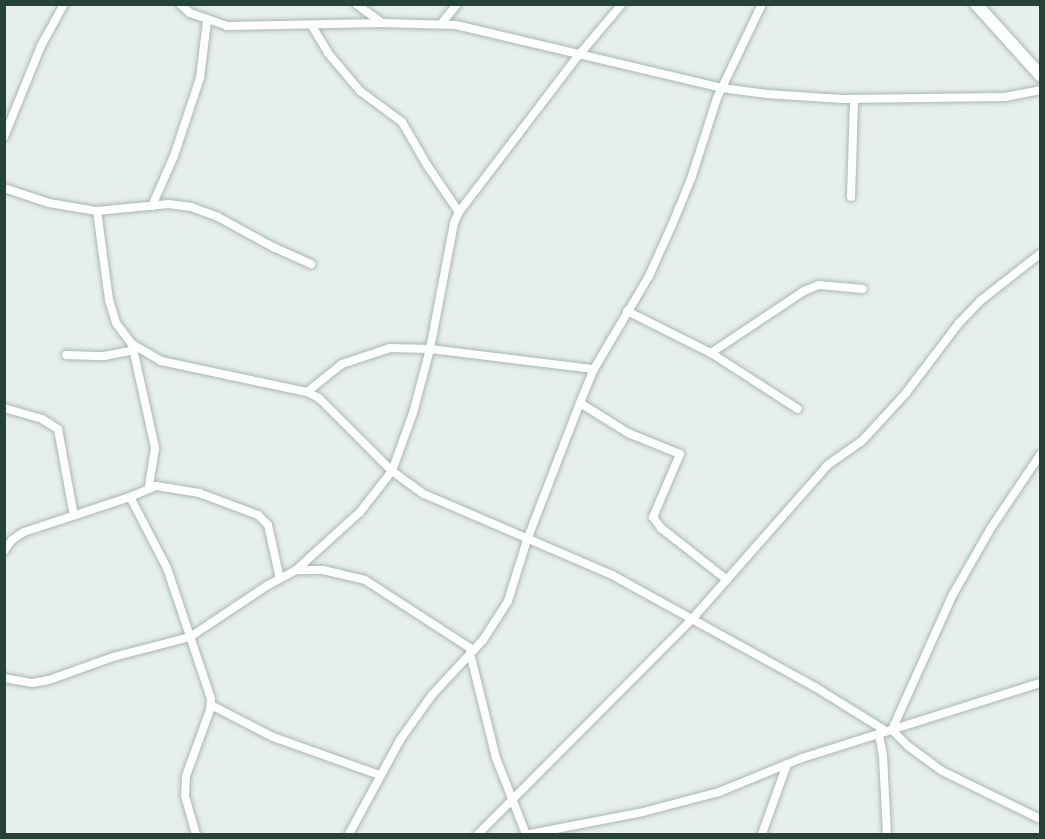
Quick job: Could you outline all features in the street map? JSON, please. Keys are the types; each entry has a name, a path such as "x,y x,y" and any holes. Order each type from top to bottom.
{"street":[{"path":"4,137 41,46 64,4"},
{"path":"180,4 190,13 207,21 227,26 441,24 507,36 578,56 722,88 767,94 854,99 1005,97 1041,90"},
{"path":"441,24 457,4"},
{"path":"4,678 32,683 49,680 113,657 190,637 296,570 360,512 392,471 416,405 430,350 454,223 459,212 578,56 622,4"},
{"path":"349,834 379,775 432,695 472,651 508,601 526,540 594,369 649,276 672,225 722,88 762,4"},
{"path":"976,4 1041,75"},
{"path":"358,6 382,23"},
{"path":"358,6 359,25"},
{"path":"152,206 174,156 200,78 207,21"},
{"path":"312,26 328,54 360,91 402,122 427,165 459,212"},
{"path":"851,197 854,99"},
{"path":"4,188 49,203 97,211 169,204 191,207 218,216 273,247 311,264"},
{"path":"97,211 109,300 116,323 133,347 155,448 149,487"},
{"path":"478,834 693,618 828,464 861,442 906,393 959,323 980,301 1041,254"},
{"path":"711,353 819,285 863,289"},
{"path":"627,311 711,353 798,409"},
{"path":"66,355 104,356 133,347 161,361 307,392 332,409 392,471 424,494 526,540 602,570 855,709 942,771 1041,819"},
{"path":"307,392 342,364 355,357 390,348 430,350 594,369"},
{"path":"580,403 628,433 680,454 653,517 661,528 727,580"},
{"path":"4,408 42,419 58,429 74,516"},
{"path":"887,834 883,756 885,732 953,594 991,528 1041,455"},
{"path":"4,551 18,534 130,497 149,487 156,486 199,493 258,515 268,525 280,579"},
{"path":"130,497 167,568 207,684 211,705 186,776 185,796 196,834"},
{"path":"296,570 323,570 365,580 472,651 496,758 511,800 528,834 643,812 719,792 787,764 1041,683"},
{"path":"211,705 273,737 379,775"},
{"path":"762,834 787,764"}]}
